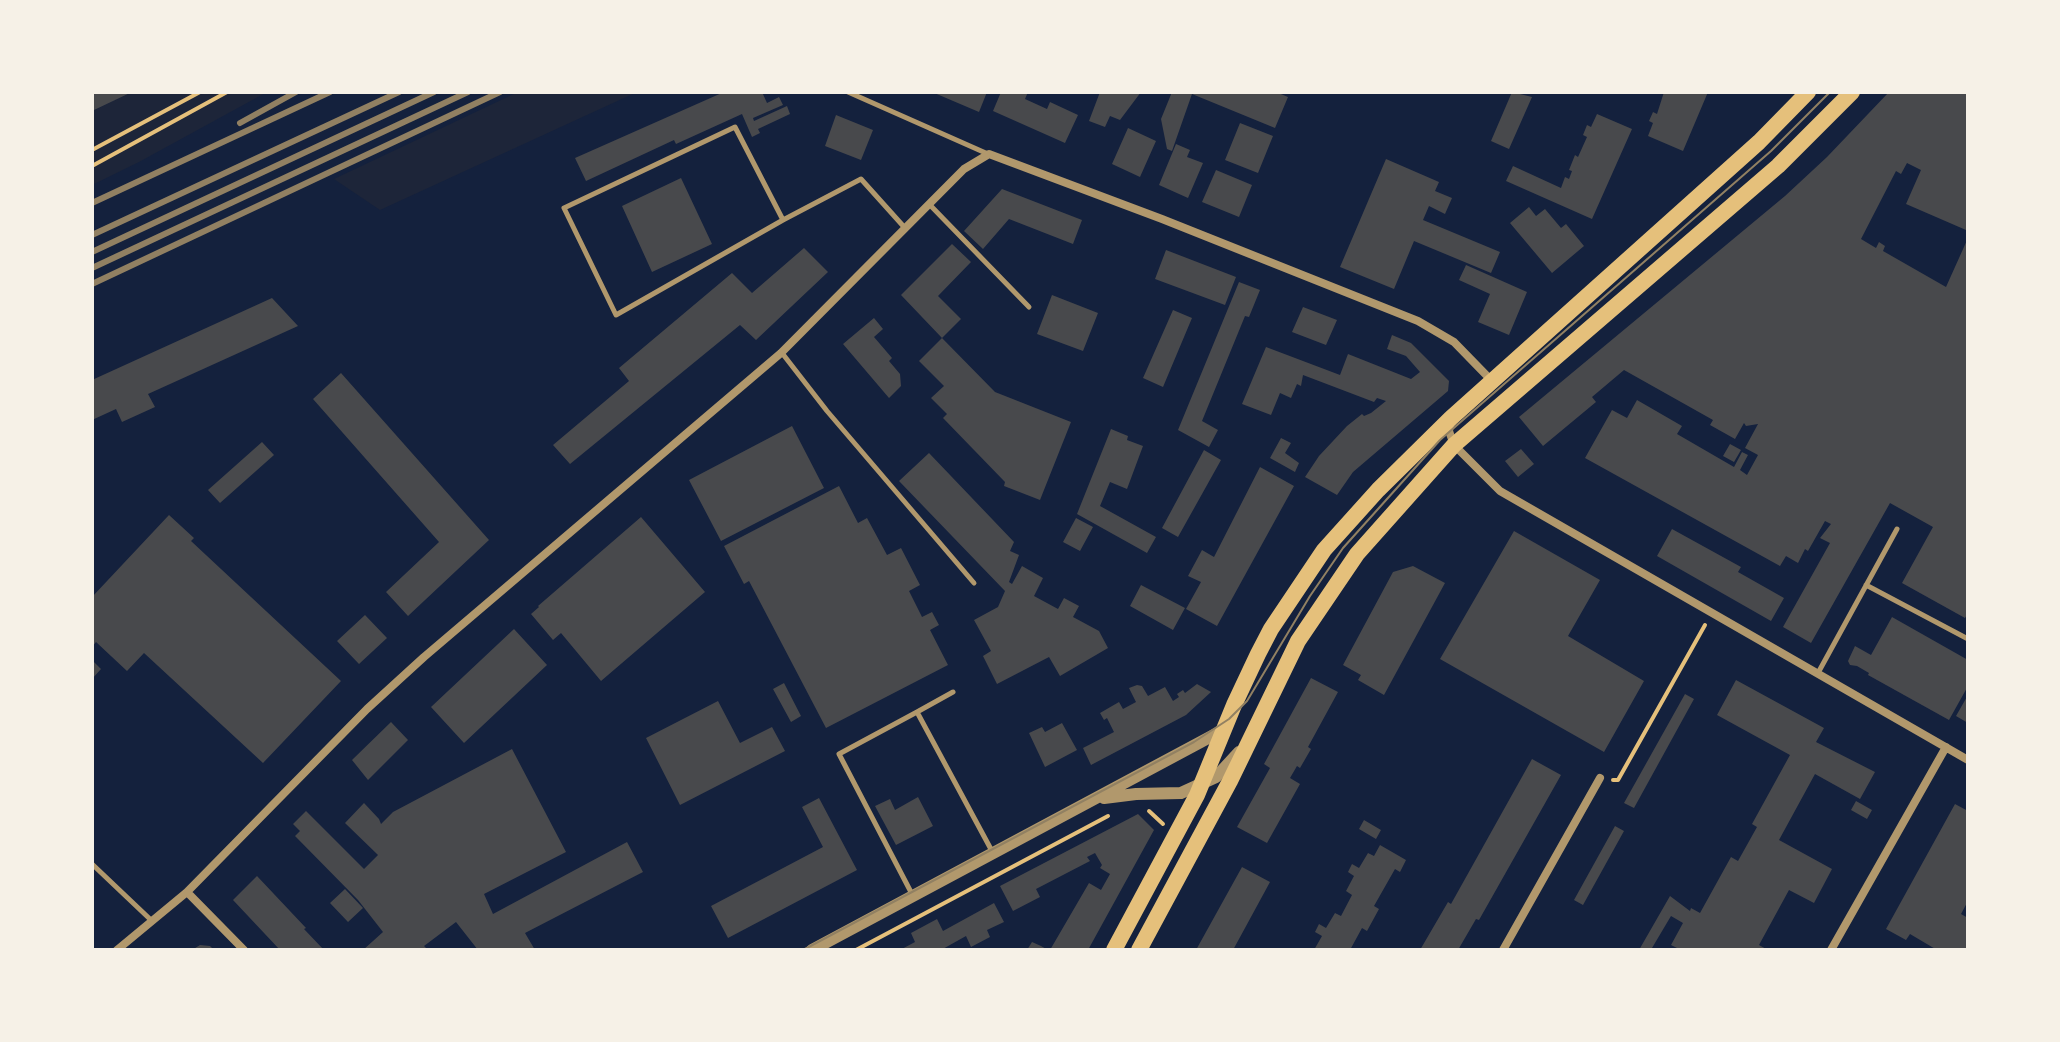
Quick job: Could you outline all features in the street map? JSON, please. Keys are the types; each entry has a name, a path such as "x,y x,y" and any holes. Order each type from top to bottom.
{"main road":[{"path":"1139,950 1223,795 1298,641 1357,554 1454,445 1778,166 1852,92"},
{"path":"1114,950 1201,786 1248,673 1271,629 1324,550 1378,490 1451,418 1759,142 1800,94"}],"street":[{"path":"117,950 187,892 367,709 781,353 964,169 989,154 1418,321 1454,342 1493,381"},
{"path":"1451,418 1449,431 1454,445 1500,491 1968,760"},
{"path":"812,950 1225,728"},
{"path":"1097,799 1181,793 1201,786 1216,777 1250,738"},
{"path":"1831,950 1946,747"},
{"path":"1503,950 1600,778"},
{"path":"187,892 244,950"}],"lane":[{"path":"848,92 989,154"},
{"path":"783,220 735,127 564,208 616,315 861,179 905,228"},
{"path":"928,204 1029,307"},
{"path":"781,353 974,583"},
{"path":"1818,674 1897,529"},
{"path":"1866,585 1968,639"},
{"path":"913,897 839,754 953,692"},
{"path":"917,712 994,854"},
{"path":"92,864 152,921"}],"path":[{"path":"92,150 200,92"},
{"path":"92,166 227,92"},
{"path":"1600,778 1618,780 1712,613"},
{"path":"1147,809 1176,836"},
{"path":"856,950 1109,815"}],"shaded area":[{"path":"132,92 267,92 92,185 92,111"},
{"path":"518,92 637,92 380,210 334,179"}],"building":[{"path":"92,92 132,92 92,111"},
{"path":"724,92 762,92 767,103 779,97 783,105 753,118 754,121 787,106 790,114 758,129 760,133 752,137 742,114 676,144 674,140 586,181 575,158"},
{"path":"932,92 987,92 979,112"},
{"path":"1001,92 1028,92 1025,99 1047,109 1050,102 1078,115 1065,143 993,111"},
{"path":"1100,92 1141,92 1120,120 1110,116 1105,127 1089,121"},
{"path":"1172,92 1276,92 1288,97 1275,128 1192,94 1172,151 1167,149 1161,119"},
{"path":"1512,92 1532,97 1509,149 1491,141"},
{"path":"1664,92 1708,92 1683,151 1648,136 1653,123 1649,121 1653,112 1657,114"},
{"path":"1889,92 1968,92 1966,230 1906,204 1921,170 1907,163 1901,174 1896,171 1861,239 1876,248 1879,242 1885,246 1883,251 1946,287 1968,238 1968,613 1965,618 1902,583 1933,527 1890,503 1811,643 1783,627 1830,543 1820,538 1831,524 1825,521 1798,563 1786,556 1780,566 1585,458 1612,410 1627,418 1637,400 1682,426 1677,434 1734,467 1742,452 1748,455 1740,470 1747,475 1758,455 1745,448 1758,424 1746,426 1744,423 1735,439 1710,425 1713,420 1624,370 1592,397 1596,402 1543,446 1519,417 1785,196"},
{"path":"1597,114 1632,129 1592,219 1506,181 1513,166 1561,188 1565,177 1569,179 1575,155 1578,157 1587,137 1583,135 1587,125 1591,127"},
{"path":"836,115 873,130 861,160 825,146"},
{"path":"1240,123 1273,136 1258,173 1225,160"},
{"path":"1128,128 1156,141 1140,177 1112,164"},
{"path":"1176,144 1190,150 1187,157 1203,163 1188,198 1159,185"},
{"path":"1386,159 1439,182 1435,191 1452,198 1445,214 1429,206 1423,220 1500,252 1491,273 1414,241 1394,289 1340,267"},
{"path":"1216,170 1252,185 1239,217 1202,202"},
{"path":"681,178 712,244 652,272 622,206"},
{"path":"1002,189 1082,220 1073,244 1009,219 983,249 964,231"},
{"path":"1529,207 1536,216 1545,209 1561,228 1566,224 1584,246 1552,273 1510,223"},
{"path":"952,244 971,262 938,296 961,319 942,338 901,295"},
{"path":"804,248 828,272 756,340 740,325 570,464 553,445 629,381 619,368 732,273 752,293"},
{"path":"1166,250 1236,277 1225,305 1155,279"},
{"path":"1466,265 1527,292 1509,335 1478,322 1490,294 1459,280"},
{"path":"1239,282 1260,290 1249,317 1245,316 1202,421 1218,430 1209,447 1178,430"},
{"path":"1052,295 1098,313 1083,351 1037,334"},
{"path":"272,298 298,326 148,394 155,407 122,422 116,409 92,420 92,380"},
{"path":"1303,307 1337,320 1326,345 1292,332"},
{"path":"1173,310 1192,318 1163,387 1143,378"},
{"path":"874,318 883,329 874,337 892,358 889,361 900,374 901,386 889,398 843,344"},
{"path":"1392,335 1411,343 1449,381 1448,391 1353,472 1337,495 1305,477 1319,456 1347,426 1386,401 1377,398 1374,402 1303,375 1301,386 1297,384 1291,398 1280,393 1271,415 1242,404 1266,347 1340,375 1348,354 1411,379 1420,372 1406,356 1387,349"},
{"path":"942,338 995,392 1071,422 1040,500 1004,486 1005,482 943,418 947,414 931,398 944,386 919,361"},
{"path":"341,373 489,540 408,616 386,592 439,542 313,399"},
{"path":"792,426 824,488 721,541 689,480"},
{"path":"1111,429 1143,446 1127,489 1110,482 1100,506 1156,537 1147,553 1077,514"},
{"path":"1281,438 1291,443 1285,453 1299,463 1295,472 1270,458"},
{"path":"262,442 274,455 220,503 208,490"},
{"path":"1730,444 1741,450 1734,462 1723,456"},
{"path":"1521,449 1534,464 1518,477 1505,461"},
{"path":"1204,450 1221,460 1178,537 1162,528"},
{"path":"929,453 1014,542 1010,551 1019,555 1009,582 1012,584 1022,566 1043,578 1034,596 1058,609 1064,598 1079,606 1073,617 1099,631 1108,648 1060,676 1049,657 997,684 983,656 991,651 974,620 998,607 1005,591 899,481"},
{"path":"1260,467 1294,486 1217,626 1186,609 1201,582 1188,576 1202,550 1214,557"},
{"path":"839,486 858,523 867,518 887,555 901,548 920,585 909,591 922,617 932,612 939,625 930,630 948,665 826,728 749,581 744,584 724,546"},
{"path":"169,515 194,538 191,541 341,681 263,763 144,653 127,671 96,642 92,647 92,597"},
{"path":"641,517 705,592 601,681 561,633 553,640 531,614"},
{"path":"1076,518 1093,527 1080,551 1063,542"},
{"path":"1672,529 1741,567 1738,572 1784,598 1771,621 1657,556"},
{"path":"1514,531 1600,580 1568,636 1644,681 1604,752 1440,659"},
{"path":"1413,566 1445,583 1384,695 1358,680 1361,675 1343,665 1393,572"},
{"path":"1141,585 1185,608 1173,630 1130,606"},
{"path":"365,615 387,638 359,664 337,641"},
{"path":"1892,617 1968,660 1968,686 1949,720 1857,666 1850,665 1848,661 1855,646 1871,655"},
{"path":"514,629 547,665 464,743 431,707"},
{"path":"92,660 101,669 92,679"},
{"path":"1311,678 1338,692 1308,747 1311,749 1290,778 1300,784 1267,843 1237,827 1270,768 1264,764"},
{"path":"1736,680 1824,728 1816,742 1875,772 1860,799 1815,774 1779,840 1832,869 1814,903 1789,890 1759,945 1768,950 1681,950 1671,945 1683,923 1671,916 1652,948 1657,950 1639,950 1670,896 1690,911 1691,908 1700,913 1731,857 1738,861 1757,827 1752,824 1790,755 1717,715"},
{"path":"784,683 801,716 791,722 773,689"},
{"path":"1197,684 1211,692 1186,715 1091,765 1083,748 1114,732 1107,718 1104,720 1100,713 1119,702 1123,709 1136,702 1129,688 1142,686 1148,696 1165,687 1173,701 1179,697 1177,694 1183,690 1185,693"},
{"path":"1685,694 1694,699 1634,808 1624,803"},
{"path":"1968,695 1968,723 1956,716"},
{"path":"718,701 740,743 772,727 785,751 680,805 646,738"},
{"path":"391,722 408,740 368,780 352,760"},
{"path":"1062,723 1077,750 1045,767 1029,733 1042,727 1045,732"},
{"path":"512,749 566,852 484,894 493,914 627,842 643,872 525,933 535,950 478,950 456,922 424,946 428,950 363,950 383,932 358,900 295,836 300,831 293,824 306,811 364,869 378,855 345,823 364,803 381,824 393,812"},
{"path":"1532,759 1561,775 1479,920 1476,919 1458,950 1420,950 1448,902 1451,904"},
{"path":"918,797 933,826 896,845 875,806 890,799 895,810"},
{"path":"819,798 857,870 728,938 711,906 823,847 802,807"},
{"path":"1856,801 1872,810 1867,819 1851,810"},
{"path":"1955,804 1968,811 1968,901 1961,914 1968,918 1968,950 1937,950 1910,934 1906,940 1886,929"},
{"path":"1138,814 1154,830 1088,950 1050,950 1089,883 1101,890 1110,874 1100,868 1102,865 1095,853 1087,857 1090,861 1036,889 1040,897 1013,911 1000,886"},
{"path":"1364,820 1381,830 1376,839 1359,829"},
{"path":"1615,826 1624,831 1583,905 1574,900"},
{"path":"1380,845 1406,860 1400,872 1395,869 1374,906 1379,909 1367,931 1362,928 1350,950 1314,950 1322,936 1315,932 1319,924 1326,928 1335,913 1341,916 1352,895 1346,891 1354,876 1348,872 1352,864 1359,868 1368,853 1374,856"},
{"path":"1242,867 1270,882 1233,950 1196,950"},
{"path":"257,876 324,950 280,950 233,900"},
{"path":"345,889 363,908 348,922 330,903"},
{"path":"994,903 1004,922 987,930 990,937 971,947 966,936 941,950 900,950 915,942 911,933 937,919 943,931"},
{"path":"1032,942 1041,946 1048,950 1027,950"},
{"path":"200,945 210,946 214,950 192,950"}],"tram line":[{"path":"803,950 1194,742 1229,719 1247,701 1310,596 1343,548 1440,440 1771,151 1830,92"}],"railway":[{"path":"240,123 296,92"},
{"path":"92,203 330,92"},
{"path":"92,235 399,92"},
{"path":"92,252 434,92"},
{"path":"92,268 468,92"},
{"path":"92,284 500,92"}]}
